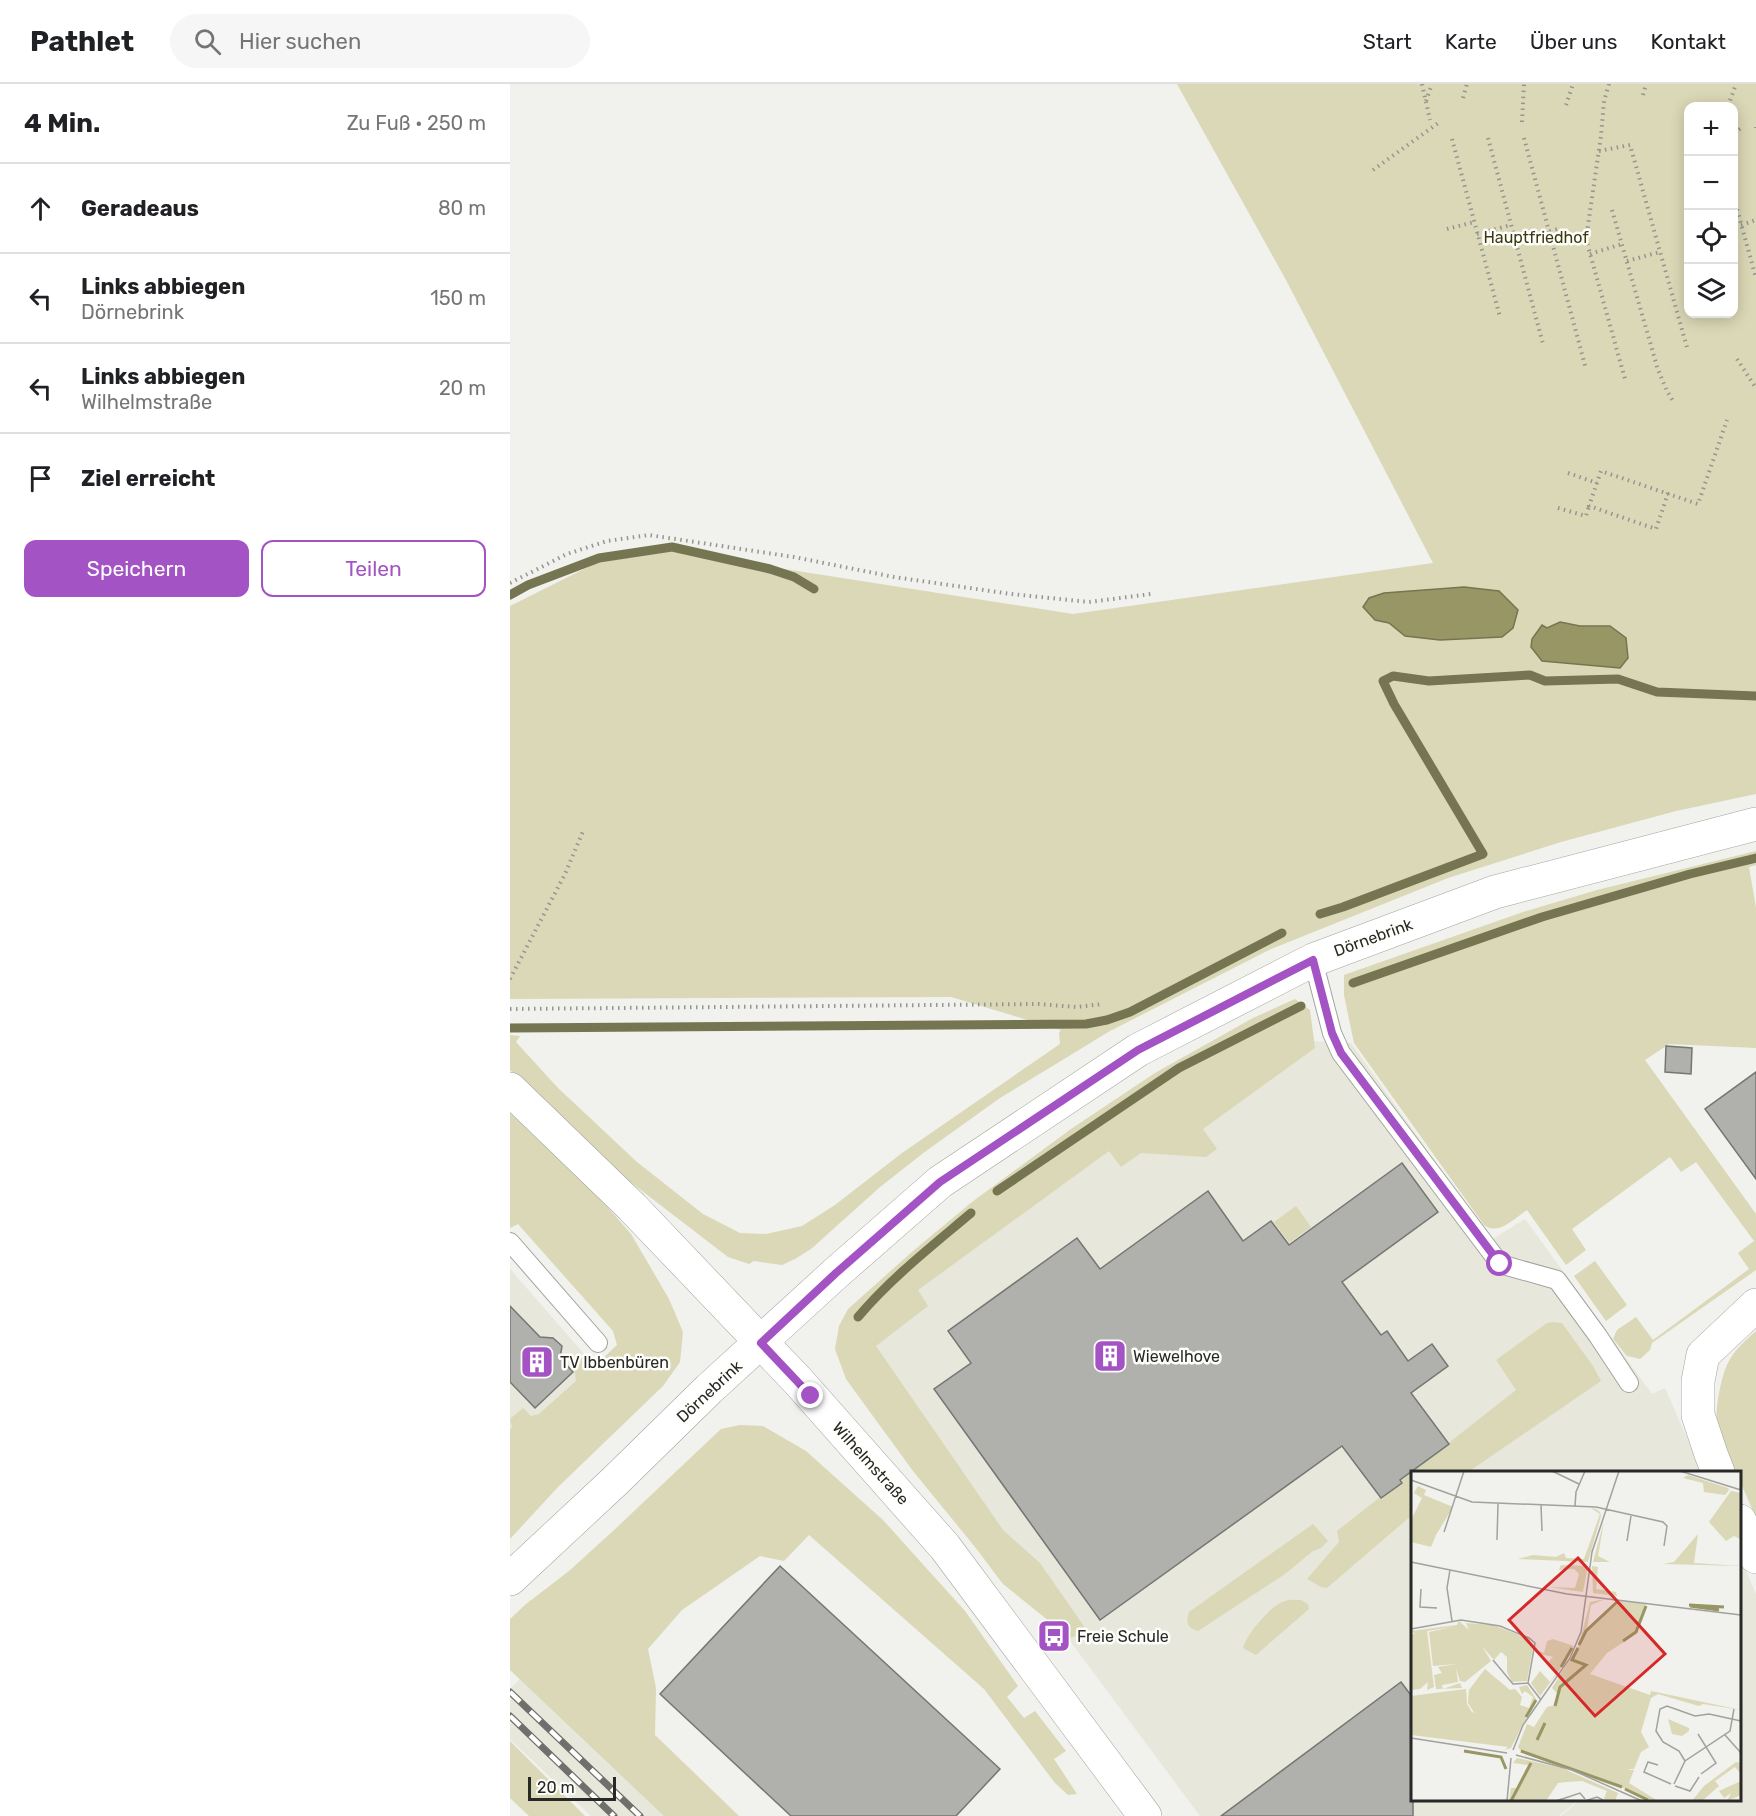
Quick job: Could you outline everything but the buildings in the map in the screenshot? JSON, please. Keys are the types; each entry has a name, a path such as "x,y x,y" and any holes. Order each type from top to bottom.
{"street":[{"name":"Dörnebrink","path":"510,1579 709,1389 940,1182 1138,1050 1313,960 1495,892 1756,824"},
{"name":"Wilhelmstraße","path":"510,1089 632,1207 805,1389 945,1547 1145,1816"},
{"path":"1717,1471 1698,1415 1698,1381 1702,1355 1756,1305"},
{"path":"1741,1523 1756,1557"}],"lane":[{"path":"1313,960 1332,1033 1341,1053 1500,1264 1557,1280 1629,1383"},
{"path":"510,1242 598,1343"}],"path":[{"path":"1422,84 1430,120"},
{"path":"1426,102 1432,84"},
{"path":"1463,98 1467,84"},
{"path":"1522,122 1524,84"},
{"path":"1566,105 1573,84"},
{"path":"1609,84 1604,101 1586,239 1625,379"},
{"path":"1642,95 1646,84"},
{"path":"1729,102 1736,84"},
{"path":"1373,170 1441,121"},
{"path":"1488,138 1543,344"},
{"path":"1524,138 1586,369"},
{"path":"1452,139 1500,317"},
{"path":"1599,151 1630,145 1688,351"},
{"path":"1612,210 1658,370 1673,401"},
{"path":"1737,210 1756,278"},
{"path":"1741,225 1756,220"},
{"path":"1447,229 1474,222"},
{"path":"1477,234 1511,225"},
{"path":"1515,241 1561,228"},
{"path":"1590,254 1622,243"},
{"path":"1627,261 1660,252"},
{"path":"1737,359 1756,388"},
{"path":"1558,508 1586,516 1601,471 1698,504 1727,420"},
{"path":"1568,473 1597,483"},
{"path":"1589,506 1656,529 1668,493"},
{"path":"510,583 567,554 607,541 649,535 794,558 894,577 1011,594 1089,602 1151,594"},
{"path":"510,979 565,874 584,829"},
{"path":"510,1009 1026,1004 1076,1007 1103,1004"}],"shaded area":[{"path":"1464,587 1499,591 1518,610 1513,628 1502,637 1440,640 1405,636 1389,623 1375,620 1363,607 1369,598 1384,593"},
{"path":"1560,622 1580,626 1610,626 1626,638 1628,658 1620,668 1542,661 1531,647 1532,639 1542,625 1547,628"},
{"path":"1311,1041 1351,1043 1491,1240 1525,1219 1652,1394 1665,1388 1702,1471 1411,1471 1411,1801 1577,1801 1559,1816 1200,1816 859,1357 855,1327 1197,1071"},
{"path":"510,1269 605,1378 510,1467"},
{"path":"1741,1559 1756,1594 1756,1816 1561,1816 1579,1801 1741,1801"},
{"path":"520,1679 666,1816 591,1816 510,1739 510,1689"}],"green space":[{"name":"Hauptfriedhof","path":"1177,84 1756,84 1756,794 1676,811 1561,842 1448,878 1269,950 1110,1031 1000,1098 880,1187 811,1249 782,1265 754,1261 749,1264 728,1257 607,1164 510,1070 510,1035 520,1036 516,1042 558,1088 637,1162 703,1214 740,1233 766,1234 802,1226 835,1205 902,1153 1060,1044 1061,1030 951,997 510,999 510,606 598,562 662,550 1073,614 1433,563 1286,280"},
{"path":"1756,851 1756,865 1749,867 1756,908 1756,1048 1669,1044 1645,1060 1756,1214 1756,1270 1652,1343 1650,1350 1640,1359 1627,1356 1613,1339 1617,1330 1636,1317 1653,1340 1749,1269 1738,1253 1754,1241 1696,1162 1681,1172 1670,1157 1572,1229 1586,1250 1566,1265 1527,1210 1501,1227 1490,1228 1484,1225 1354,1043 1344,995 1344,975 1523,912 1597,890"},
{"path":"1295,999 1310,1010 1315,1048 1203,1129 1217,1149 1206,1157 1141,1153 1121,1167 1109,1151 918,1290 928,1306 876,1346 1003,1530 1040,1563 1088,1632 1070,1638 1003,1584 913,1471 846,1379 835,1349 839,1326 848,1309 913,1251 972,1202 1071,1129 1155,1073 1253,1018"},
{"path":"510,1113 595,1193 631,1234 669,1299 683,1332 680,1362 663,1386 558,1487 510,1539 510,1430 512,1427 510,1419 523,1408 531,1416 539,1414 576,1381 574,1365 585,1355 595,1366 617,1345 613,1331 518,1224 510,1228"},
{"path":"1296,1206 1311,1227 1289,1243 1274,1222"},
{"path":"1595,1261 1627,1305 1606,1321 1574,1276"},
{"path":"1547,1323 1562,1323 1601,1381 1469,1471 1413,1471 1516,1390 1496,1360"},
{"path":"1756,1331 1756,1518 1741,1483 1741,1471 1735,1471 1717,1423 1718,1401 1725,1369 1744,1342"},
{"path":"740,1425 763,1426 806,1451 883,1520 965,1611 1018,1686 1007,1697 1024,1718 1035,1711 1066,1751 1054,1759 1077,1794 1068,1795 1055,1783 984,1689 809,1535 784,1561 760,1556 682,1610 648,1649 656,1688 655,1735 739,1816 664,1816 510,1670 510,1619 569,1571 721,1429"},
{"path":"1411,1473 1411,1516 1327,1588 1321,1587 1307,1579 1339,1542 1337,1531"},
{"path":"1313,1524 1328,1541 1321,1548 1313,1551 1285,1574 1198,1631 1190,1627 1189,1612"},
{"path":"1287,1600 1301,1600 1308,1604 1309,1609 1256,1655 1243,1648 1254,1628 1273,1608"},
{"path":"510,1741 585,1816 529,1816 510,1798"}],"waterway":[{"path":"510,595 528,585 599,558 672,547 770,569 794,577 814,589"},
{"path":"1320,914 1483,854 1394,704 1383,681 1393,676 1429,681 1530,675 1545,681 1618,679 1657,692 1756,696"},
{"path":"1353,983 1542,917 1690,874 1756,858"},
{"path":"510,1028 1086,1024 1130,1012 1282,933"},
{"path":"997,1191 1179,1068 1301,1006"},
{"path":"858,1317 898,1276 971,1213"}],"railway":[{"path":"510,1692 640,1816"},
{"path":"510,1716 614,1816"}],"place":[{"name":"Wiewelhove","path":"1110,1356"},
{"name":"TV Ibbenbüren","path":"537,1362"},
{"name":"Freie Schule","path":"1054,1636"}],"route":[{"path":"811,1396 761,1343 836,1273 940,1182 1138,1050 1313,960 1332,1033 1341,1053 1500,1264"}]}
